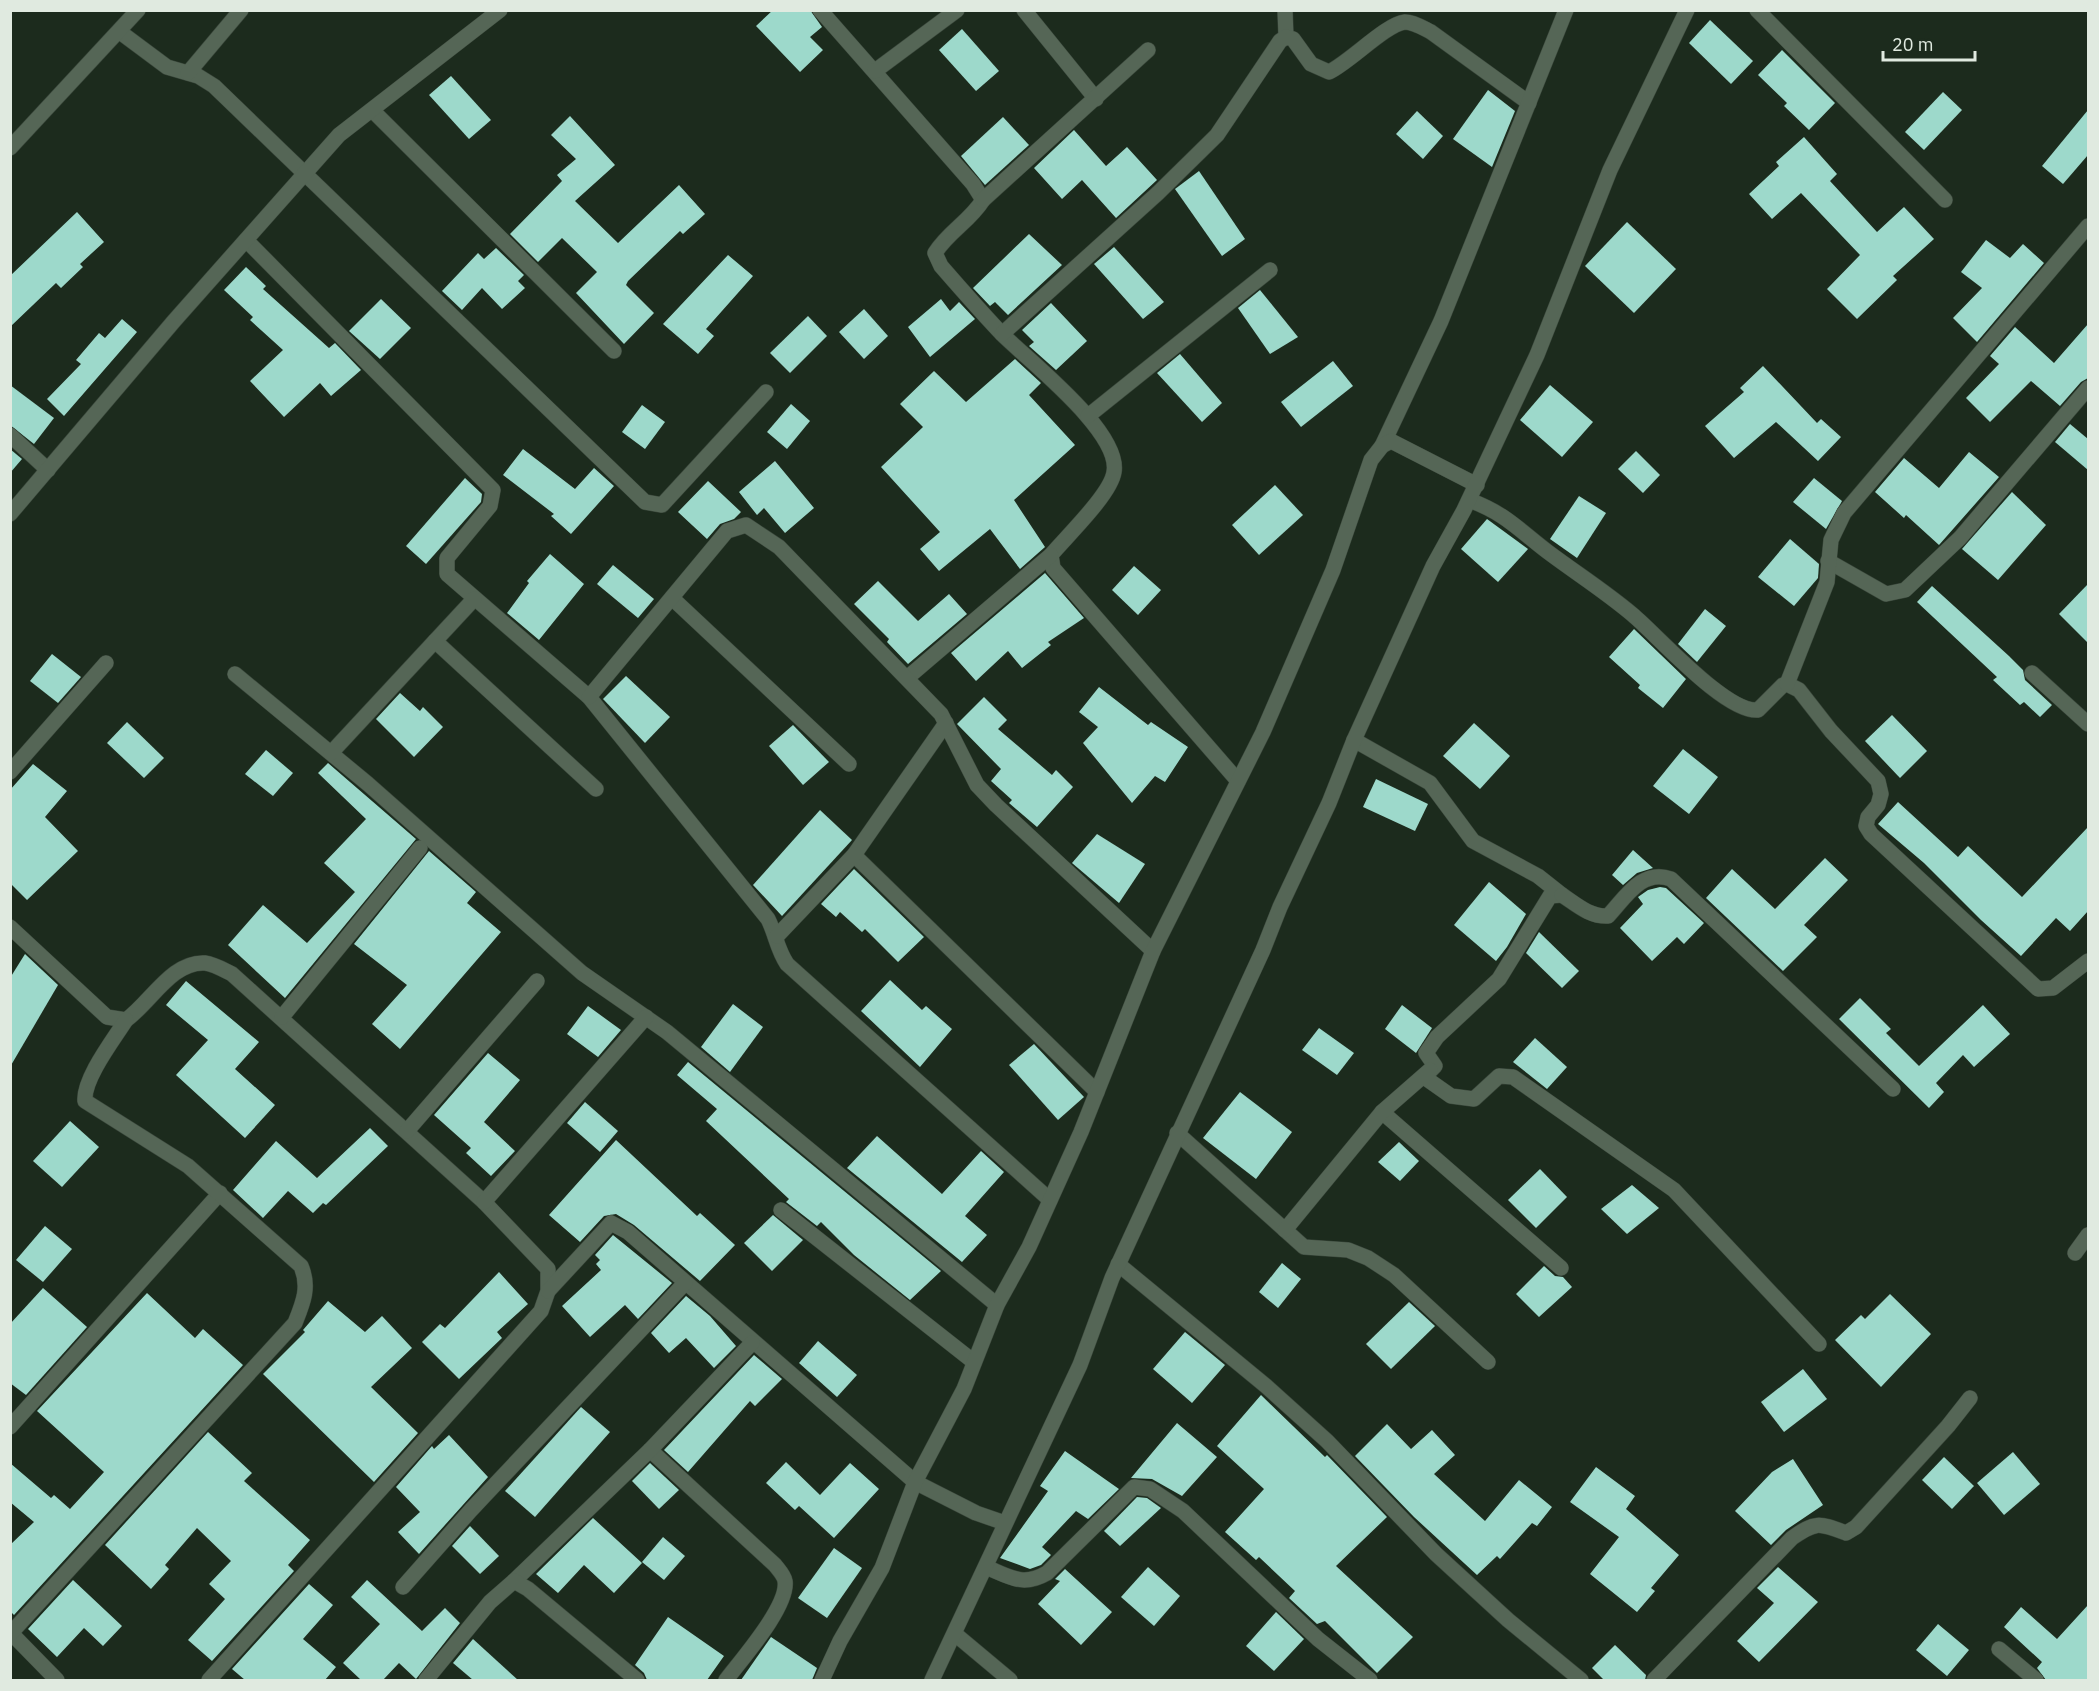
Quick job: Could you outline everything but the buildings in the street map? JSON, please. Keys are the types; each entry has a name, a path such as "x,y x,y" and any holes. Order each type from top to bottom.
{"street":[{"path":"10,148 138,10"},
{"path":"188,73 241,10"},
{"path":"10,514 339,135 500,10"},
{"path":"820,10 973,184 983,200"},
{"path":"875,71 957,10"},
{"path":"1024,10 1096,99"},
{"path":"1285,10 1286,37"},
{"path":"822,1680 840,1641 882,1568 998,1305 1029,1247 1097,1092 1153,951 1187,889 1263,732 1334,570 1371,460 1386,443 1441,321 1566,10"},
{"path":"932,1680 1080,1365 1118,1264 1263,950 1280,907 1329,803 1354,740 1433,566 1469,500 1555,312 1610,170 1687,10"},
{"path":"1757,10 1945,200"},
{"path":"1002,334 1158,193 1217,135 1280,41 1286,37 1293,39 1311,64 1329,72 1340,67 1389,29 1403,22 1415,24 1431,32 1529,104"},
{"path":"120,32 167,67 188,73 214,86 645,502 662,505 766,392"},
{"path":"907,678 1051,555 1110,486 1115,472 1113,452 1088,416 1002,334 941,266 935,253 941,244 974,215 983,200 1148,50"},
{"path":"372,110 614,351"},
{"path":"1787,684 1827,582 1831,540 1844,513 2088,226"},
{"path":"246,240 493,490 490,506 447,558 447,574 474,600 589,697 768,920 777,936 778,950 787,964 1050,1200"},
{"path":"1088,416 1270,270"},
{"path":"1828,561 1886,594 1905,590 1960,538 2088,388"},
{"path":"10,435 48,470"},
{"path":"1386,443 1476,484"},
{"path":"1469,500 1496,510 1599,588 1633,615 1714,690 1746,710 1758,710 1779,687 1787,684 1799,690 1831,731 1878,782 1881,794 1878,805 1868,817 1866,826 1871,834 2038,989 2053,988 2088,960"},
{"path":"589,697 727,531 746,525 779,547 941,714 977,785 1153,951"},
{"path":"1051,555 1053,568 1065,583 1238,781"},
{"path":"672,598 849,764"},
{"path":"331,753 474,600"},
{"path":"435,641 596,789"},
{"path":"10,772 106,663"},
{"path":"2032,673 2088,724"},
{"path":"236,674 331,753 582,974 646,1017 998,1305"},
{"path":"777,936 854,855 946,723"},
{"path":"1354,740 1430,783 1473,841 1538,876 1584,910 1598,916 1608,916 1644,879 1662,875 1671,879 1893,1089"},
{"path":"282,1017 420,848"},
{"path":"854,855 1097,1092"},
{"path":"1435,1066 1426,1053 1437,1037 1499,979 1551,896 1562,895"},
{"path":"10,927 107,1017 126,1020"},
{"path":"57,1680 11,1633 295,1323 306,1292 305,1276 301,1266 220,1193 188,1166 85,1101 84,1093 91,1078 126,1020 189,964 208,963 232,974 282,1017 484,1202 548,1269 548,1291 541,1311 210,1680"},
{"path":"407,1131 537,981"},
{"path":"484,1202 646,1017"},
{"path":"1286,1230 1382,1112 1435,1066"},
{"path":"1435,1066 1424,1077 1451,1096 1461,1099 1474,1099 1499,1076 1513,1077 1674,1190 1819,1344"},
{"path":"1382,1112 1561,1268"},
{"path":"1177,1133 1304,1247 1348,1250 1368,1258 1394,1275 1488,1362"},
{"path":"10,1427 220,1193"},
{"path":"781,1210 974,1362"},
{"path":"548,1291 611,1223 628,1232 752,1343 920,1485 976,1513 1005,1523"},
{"path":"2075,1253 2088,1235"},
{"path":"1118,1264 1266,1386 1327,1441 1436,1554 1532,1641 1581,1680"},
{"path":"403,1587 471,1510 685,1283"},
{"path":"426,1680 490,1602 650,1450 752,1343"},
{"path":"1654,1680 1792,1538 1811,1525 1821,1524 1846,1533 1856,1527 1948,1426 1970,1398"},
{"path":"650,1450 775,1565 785,1579 785,1592 779,1606 726,1680"},
{"path":"986,1568 1016,1580 1033,1581 1047,1573 1134,1487 1150,1489 1183,1511 1318,1639 1370,1680"},
{"path":"514,1581 528,1589 637,1680"},
{"path":"955,1634 1010,1680"},
{"path":"1999,1649 2036,1680"}]}
